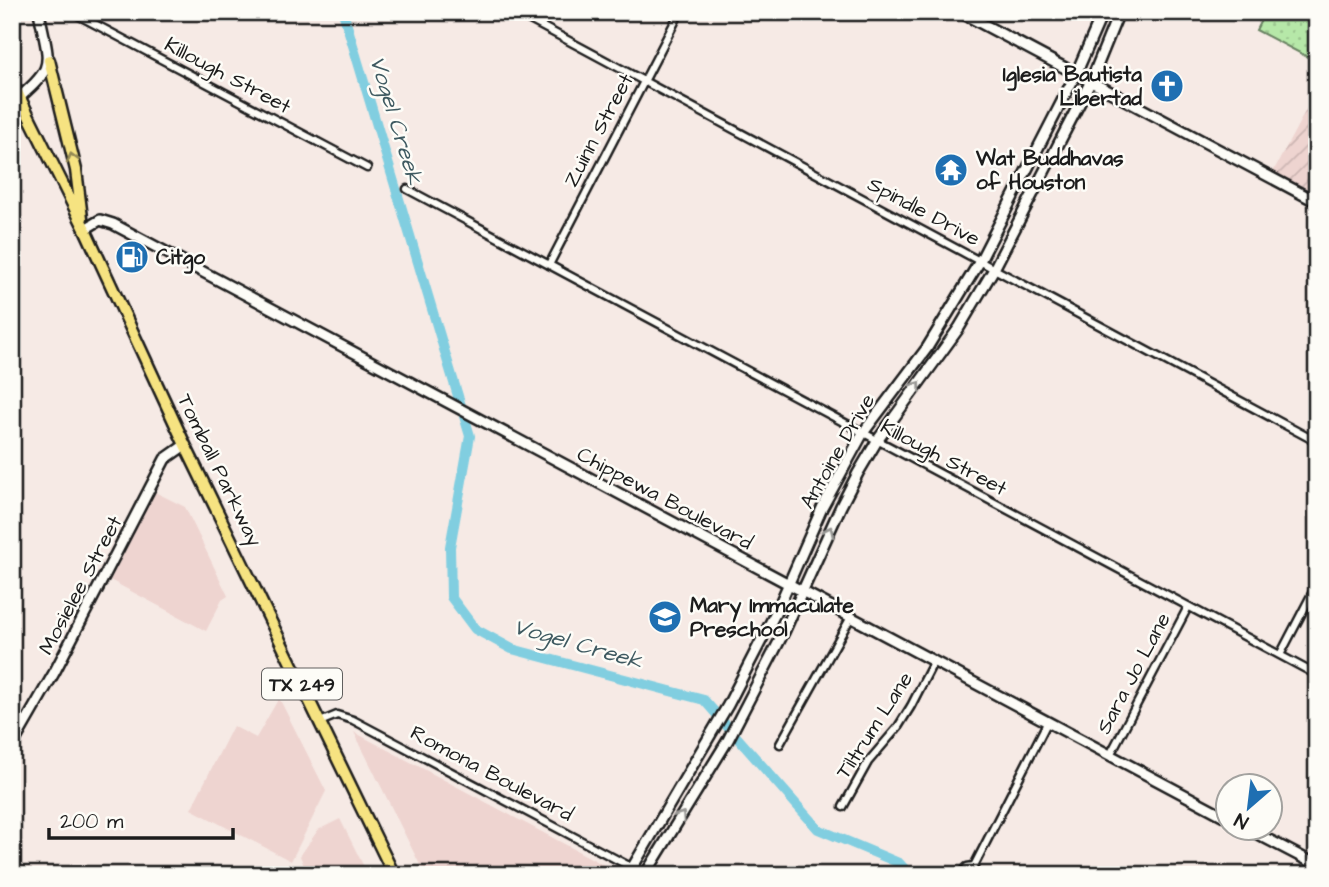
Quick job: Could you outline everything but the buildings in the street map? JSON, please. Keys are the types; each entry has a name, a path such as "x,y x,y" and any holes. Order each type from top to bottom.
{"main road":[{"path":"39,12 48,60 76,170 84,227"},
{"path":"960,12 1317,202"},
{"name":"Antoine Drive","path":"630,871 728,705 790,584 822,509 863,433 927,348 980,261 1076,74 1103,12"},
{"name":"Antoine Drive","path":"646,875 728,740 841,506 877,441 959,328 994,269 1091,82 1119,12"},
{"path":"16,101 46,72 48,60"},
{"name":"Tomball Parkway","path":"12,82 16,101 84,227 184,445 394,875"},
{"path":"1029,169 1042,176"},
{"name":"Chippewa Boulevard","path":"84,227 100,220 113,224 1214,811"},
{"path":"927,348 939,357"},
{"name":"Mosielee Street","path":"12,747 54,673 165,459 184,445"},
{"path":"748,666 762,673"},
{"path":"680,786 694,795"},
{"path":"1273,842 1317,865"}],"street":[{"name":"Killough Street","path":"72,12 367,168"},
{"name":"Spindle Drive","path":"515,12 1317,442"},
{"name":"Zuinn Street","path":"549,265 680,12"},
{"name":"Killough Street","path":"407,189 1317,675"},
{"path":"1280,655 1317,584"},
{"name":"Sara Jo Lane","path":"1110,755 1188,607"},
{"path":"780,744 850,617"},
{"name":"Tiltrum Lane","path":"843,807 868,762 898,727 934,661"},
{"name":"Romona Boulevard","path":"320,722 337,715 353,720 630,871 646,875"},
{"path":"12,721 22,728"},
{"path":"977,875 974,866 1048,721"},
{"path":"961,875 967,867 974,866"}],"shaded area":[{"path":"1317,89 1317,194 1273,172"},
{"path":"155,492 185,507 228,596 222,600 206,631 110,580"},
{"path":"279,698 326,791 291,861 191,809 233,726 256,738"},
{"path":"354,732 619,873 618,875 425,875"},
{"path":"340,819 368,875 308,875 300,856 318,830"}],"green space":[{"path":"1265,12 1317,12 1317,62 1256,30"}],"waterway":[{"name":"Vogel Creek","path":"343,12 470,436 450,547 451,597 475,629 512,649 704,700 818,829 899,863 910,875"}],"place":[{"name":"Iglesia Bautista Libertad","path":"1167,86"},
{"name":"Wat Buddhavas of Houston","path":"951,170"},
{"name":"Citgo","path":"132,257"},
{"name":"Mary Immaculate Preschool","path":"665,617"}]}
